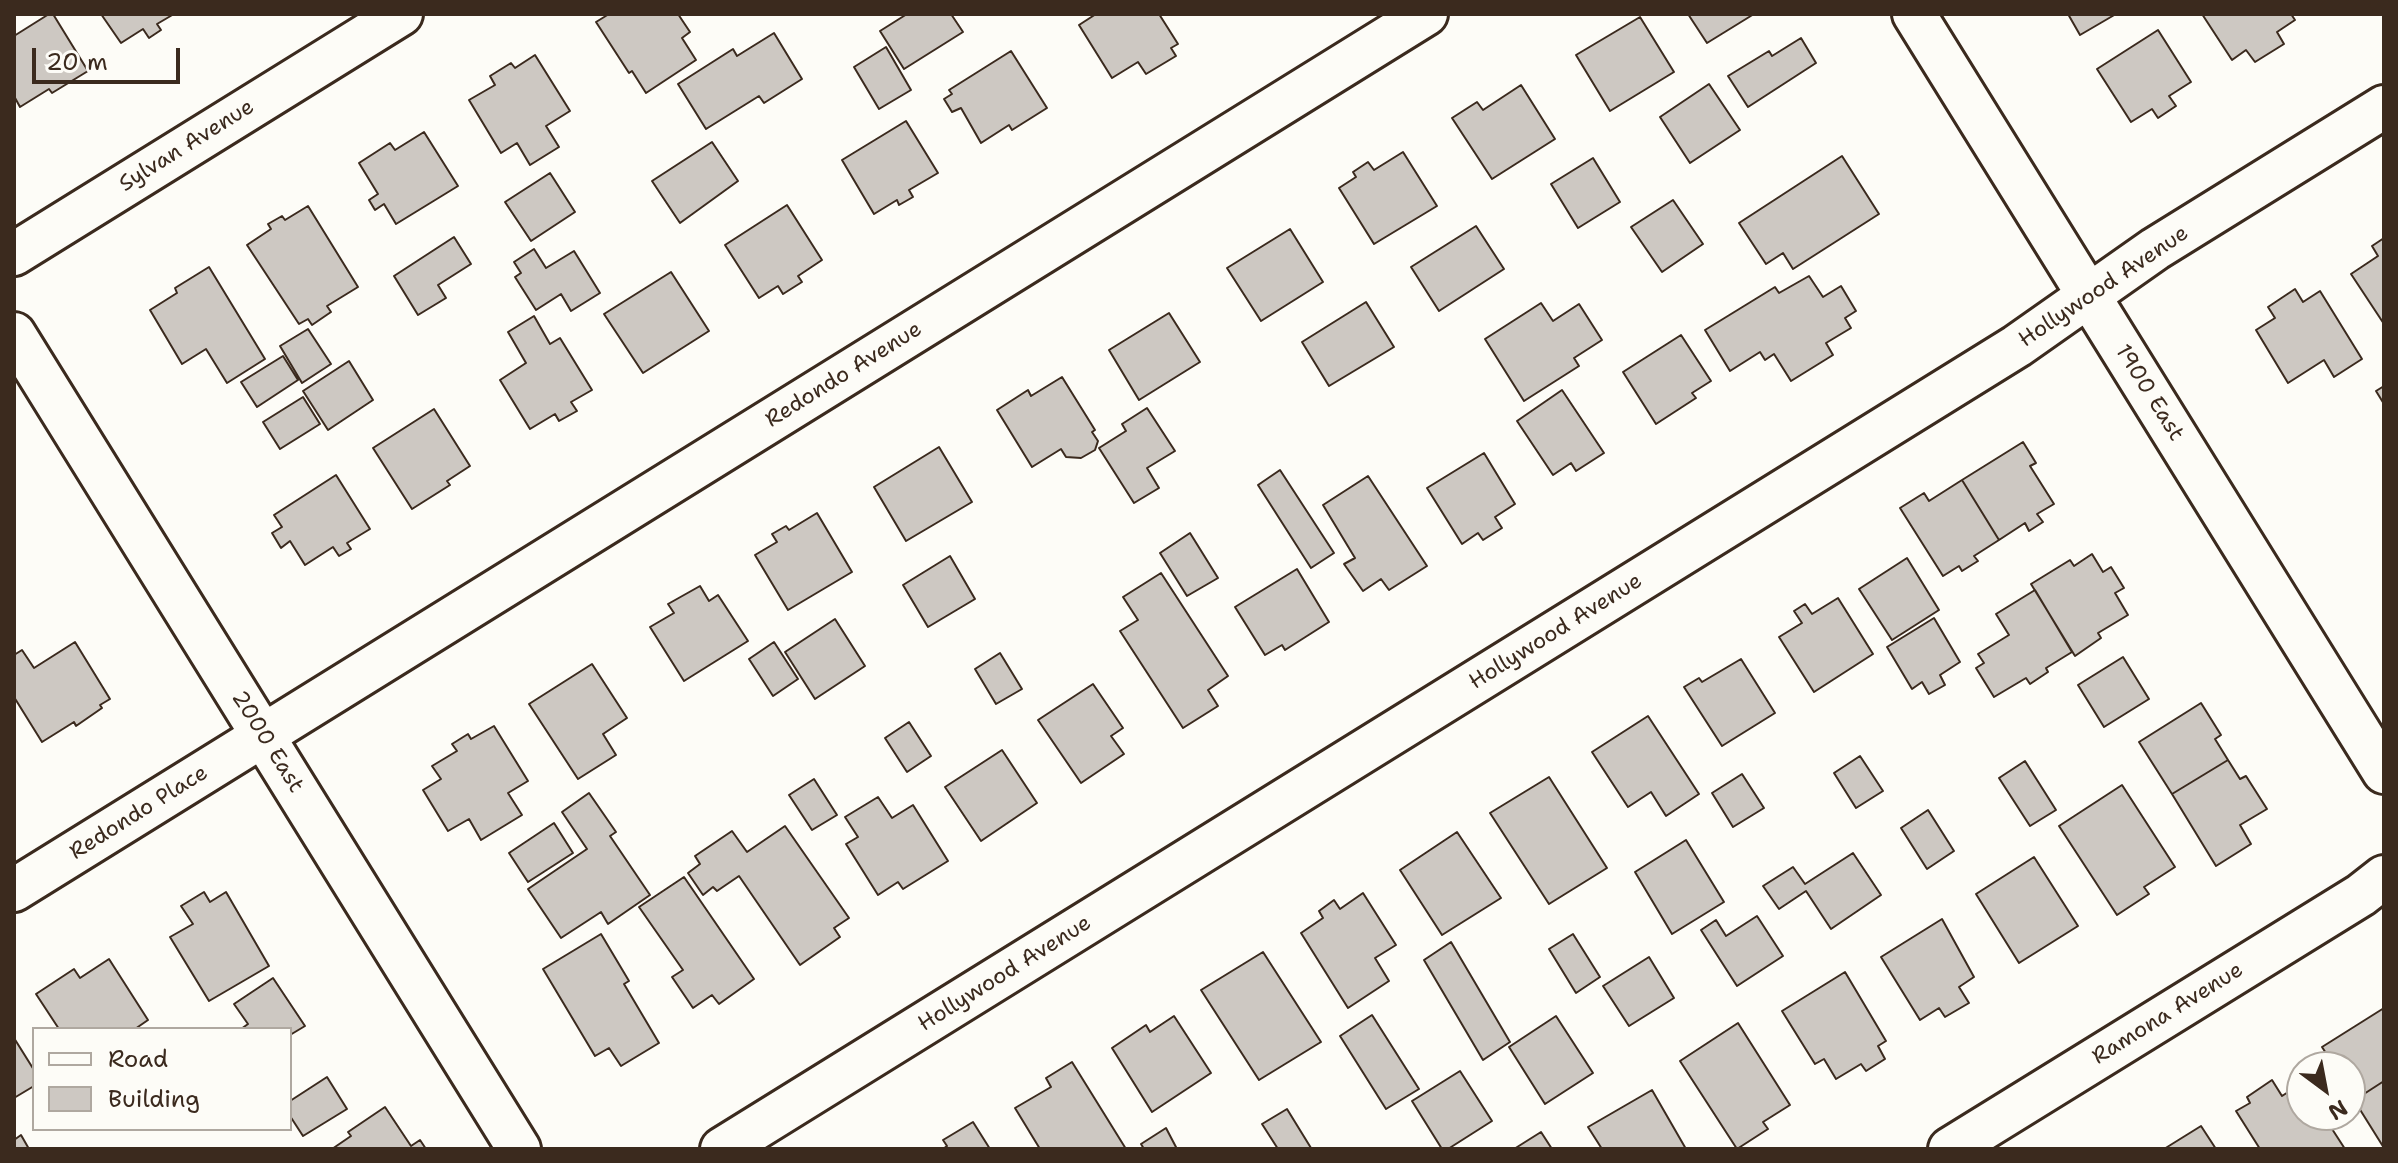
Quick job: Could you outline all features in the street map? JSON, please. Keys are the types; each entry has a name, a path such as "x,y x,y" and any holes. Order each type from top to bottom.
{"street":[{"name":"Sylvan Avenue","path":"14,254 401,14"},
{"name":"Redondo Avenue","path":"263,736 1426,14"},
{"name":"1900 East","path":"1914,14 2384,772"},
{"name":"Hollywood Avenue","path":"722,1149 2017,346 2155,249 2384,107"},
{"name":"2000 East","path":"14,334 519,1149"},
{"name":"Redondo Place","path":"14,890 263,736"},
{"name":"Ramona Avenue","path":"1950,1149 2361,895 2384,877"}],"building":[{"path":"53,14 88,71 52,93 49,89 20,107 14,96 14,36"},
{"path":"101,14 174,14 157,24 161,30 149,38 143,29 121,43"},
{"path":"609,14 678,14 690,32 682,38 696,60 646,93 596,22"},
{"path":"907,14 951,14 963,32 904,69 880,31"},
{"path":"1096,14 1159,14 1178,44 1171,48 1176,56 1146,74 1138,62 1112,78 1079,25"},
{"path":"1688,14 1754,14 1707,43"},
{"path":"2068,14 2116,14 2080,35"},
{"path":"2202,14 2291,14 2295,20 2277,32 2284,44 2255,62 2246,50 2232,60"},
{"path":"1640,17 1674,72 1610,111 1576,55"},
{"path":"2158,30 2191,82 2169,96 2176,106 2158,118 2152,109 2131,122 2097,69"},
{"path":"774,33 802,79 764,103 759,96 706,129 678,84 733,49 737,56"},
{"path":"1801,38 1816,63 1748,107 1728,76 1769,51 1772,56"},
{"path":"886,47 911,90 879,109 854,67"},
{"path":"1011,51 1047,108 1012,130 1009,125 981,143 961,108 952,112 944,99 952,94 949,90"},
{"path":"535,55 570,111 546,126 559,147 530,165 517,143 501,153 469,100 495,85 490,76 511,63 515,68"},
{"path":"1709,84 1740,130 1690,163 1660,117"},
{"path":"1521,85 1555,139 1492,179 1452,118 1477,102 1483,110"},
{"path":"906,121 938,173 909,190 913,197 899,205 897,200 874,214 842,160"},
{"path":"424,132 458,186 396,224 384,204 375,210 369,200 378,194 359,163 390,143 395,150"},
{"path":"712,142 738,181 680,223 652,181"},
{"path":"1403,152 1437,206 1374,244 1339,188 1356,177 1353,172 1368,162 1374,170"},
{"path":"1842,156 1879,214 1793,269 1783,253 1766,264 1739,223"},
{"path":"1593,158 1620,202 1578,228 1551,184"},
{"path":"550,173 575,212 531,241 505,202"},
{"path":"1673,200 1703,244 1662,272 1631,227"},
{"path":"787,205 822,260 798,276 802,282 783,294 778,286 759,298 725,245"},
{"path":"308,206 358,287 327,306 331,312 312,325 308,319 299,324 247,245 271,229 268,224 282,216 285,220"},
{"path":"1476,226 1504,269 1439,311 1411,267"},
{"path":"1290,229 1323,282 1261,321 1227,268"},
{"path":"454,237 471,264 438,285 446,298 418,315 394,276"},
{"path":"2384,238 2384,324 2351,274 2378,256 2372,246"},
{"path":"534,249 546,268 574,251 600,293 571,311 561,294 536,310 515,277 521,273 514,262"},
{"path":"209,267 265,359 227,383 206,349 182,364 150,310 177,293 175,288"},
{"path":"671,272 709,331 643,373 604,314"},
{"path":"1809,276 1823,297 1841,286 1856,311 1845,318 1851,328 1826,343 1833,355 1791,381 1774,354 1765,360 1760,352 1730,371 1705,330 1775,287 1779,293"},
{"path":"2295,289 2303,302 2320,291 2362,359 2334,377 2324,360 2288,383 2256,330 2275,318 2268,307"},
{"path":"1366,302 1394,347 1329,386 1302,342"},
{"path":"1541,303 1553,321 1579,304 1602,340 1574,358 1579,366 1524,401 1485,339"},
{"path":"1169,313 1200,362 1139,400 1109,350"},
{"path":"534,316 550,344 560,338 592,390 571,402 577,411 559,421 555,414 530,429 500,380 526,363 508,332"},
{"path":"308,329 331,364 302,383 280,346"},
{"path":"1681,335 1711,381 1692,393 1696,398 1656,424 1623,372"},
{"path":"283,356 298,380 257,407 241,382"},
{"path":"349,361 373,400 328,430 303,391"},
{"path":"1062,377 1095,430 1092,432 1098,441 1095,450 1081,458 1066,457 1061,449 1032,467 997,410 1028,390 1031,396"},
{"path":"2384,386 2384,404 2376,391"},
{"path":"1562,390 1604,453 1576,471 1571,463 1553,475 1517,421"},
{"path":"303,397 320,424 280,449 263,422"},
{"path":"1147,408 1175,451 1147,468 1159,488 1134,503 1099,448 1126,431 1122,424"},
{"path":"434,409 470,466 447,481 450,485 412,509 373,448"},
{"path":"2023,442 2036,463 2030,466 2054,504 2037,514 2043,522 2029,531 2025,523 1999,540 1962,480"},
{"path":"939,447 972,502 906,541 874,487"},
{"path":"1484,453 1515,504 1495,517 1502,528 1483,540 1478,533 1462,544 1427,488"},
{"path":"1280,470 1334,553 1311,568 1258,485"},
{"path":"336,475 370,529 347,543 351,549 339,556 333,547 305,565 290,541 281,548 272,533 282,527 274,515"},
{"path":"1368,476 1427,566 1389,590 1381,579 1363,591 1344,564 1355,558 1323,505"},
{"path":"1962,480 1999,540 1974,556 1978,561 1962,571 1959,566 1943,576 1900,508 1924,493 1929,501"},
{"path":"817,513 852,572 788,610 755,555 777,542 772,534 786,526 789,530"},
{"path":"1190,533 1218,578 1187,596 1160,553"},
{"path":"2092,554 2103,572 2111,567 2124,588 2115,593 2128,615 2098,633 2101,638 2075,656 2031,584 2070,560 2074,566"},
{"path":"950,556 975,599 928,627 903,585"},
{"path":"1907,558 1939,610 1892,640 1859,589"},
{"path":"1297,569 1329,622 1285,650 1282,645 1265,655 1235,607"},
{"path":"1161,573 1228,676 1208,690 1218,706 1183,728 1120,631 1138,620 1123,597"},
{"path":"700,586 709,601 718,595 748,641 684,681 650,627 674,613 668,604"},
{"path":"2035,590 2072,652 2046,668 2048,672 2030,684 2026,678 1994,697 1976,668 1984,663 1978,654 2009,635 1996,614"},
{"path":"1838,598 1873,654 1814,692 1779,637 1802,623 1794,611 1805,604 1812,614"},
{"path":"1934,618 1960,662 1940,675 1945,685 1929,694 1922,682 1912,689 1887,647"},
{"path":"835,619 865,666 815,699 785,652"},
{"path":"75,642 110,699 76,726 74,722 42,742 14,697 14,655 22,650 34,668"},
{"path":"774,642 798,679 773,696 749,659"},
{"path":"1000,653 1022,689 996,704 975,669"},
{"path":"2123,657 2149,699 2104,727 2078,685"},
{"path":"1741,659 1775,713 1722,746 1684,687 1699,678 1702,682"},
{"path":"592,664 627,718 603,734 616,755 578,779 529,704"},
{"path":"1093,684 1123,728 1111,736 1124,754 1081,783 1038,720"},
{"path":"2201,703 2221,735 2215,739 2228,760 2172,794 2139,742"},
{"path":"1648,716 1699,794 1666,816 1651,792 1628,807 1592,752"},
{"path":"909,722 931,756 907,772 885,738"},
{"path":"494,726 528,781 508,793 522,815 481,840 469,819 448,831 423,790 441,779 432,766 457,751 452,744 468,734 471,739"},
{"path":"1002,750 1037,803 981,841 945,787"},
{"path":"1860,756 1883,791 1856,808 1834,773"},
{"path":"2228,760 2240,779 2246,776 2267,809 2240,825 2251,844 2216,866 2172,794"},
{"path":"2025,761 2056,810 2030,826 1999,778"},
{"path":"1742,774 1764,808 1733,827 1712,793"},
{"path":"1549,777 1607,868 1549,904 1490,813"},
{"path":"814,779 837,815 812,830 789,795"},
{"path":"2122,785 2175,867 2144,887 2149,894 2117,915 2059,826"},
{"path":"589,793 616,832 610,836 650,895 608,924 601,912 561,938 528,889 587,849 562,812"},
{"path":"878,797 892,818 913,805 948,861 903,889 898,882 878,895 846,844 858,837 845,817"},
{"path":"1928,810 1954,851 1927,869 1901,828"},
{"path":"554,823 573,853 528,882 509,853"},
{"path":"785,826 849,918 834,928 840,937 800,965 739,876 717,891 713,887 703,895 688,873 700,864 695,856 732,831 747,852"},
{"path":"1457,832 1501,898 1442,935 1400,870"},
{"path":"1686,840 1724,902 1672,934 1635,872"},
{"path":"1853,853 1881,895 1831,929 1806,891 1779,909 1763,886 1793,867 1805,884"},
{"path":"2034,857 2078,926 2019,963 1976,894"},
{"path":"684,877 754,979 719,1004 712,995 693,1008 672,977 683,970 639,907"},
{"path":"204,892 210,902 226,892 269,966 209,1001 170,937 193,924 181,906"},
{"path":"1363,893 1396,945 1375,958 1389,981 1348,1008 1301,933 1323,918 1319,911 1334,900 1340,909"},
{"path":"1757,916 1783,956 1737,986 1701,930 1716,920 1726,936"},
{"path":"1942,919 1974,977 1959,987 1969,1003 1945,1017 1939,1008 1920,1020 1881,957"},
{"path":"601,934 629,981 624,984 659,1043 621,1066 609,1048 595,1056 543,969"},
{"path":"1573,934 1600,977 1576,993 1549,949"},
{"path":"1451,942 1510,1042 1483,1060 1424,960"},
{"path":"1263,952 1321,1042 1259,1080 1201,990"},
{"path":"1649,957 1674,998 1629,1026 1603,986"},
{"path":"109,959 148,1020 138,1027 58,1027 36,994 74,969 80,978"},
{"path":"1845,972 1886,1041 1878,1046 1885,1059 1866,1071 1861,1064 1836,1079 1824,1059 1815,1064 1782,1011"},
{"path":"273,978 305,1026 292,1034 292,1027 244,1027 248,1024 234,1004"},
{"path":"2384,1008 2384,1081 2366,1093 2366,1051 2325,1051 2322,1047"},
{"path":"1372,1015 1419,1089 1386,1109 1340,1036"},
{"path":"1174,1016 1211,1073 1152,1112 1112,1048 1146,1025 1150,1032"},
{"path":"1556,1016 1593,1073 1545,1104 1509,1047"},
{"path":"1738,1023 1790,1105 1763,1122 1768,1129 1737,1149 1680,1061"},
{"path":"14,1038 32,1067 32,1087 14,1098"},
{"path":"1072,1062 1126,1149 1040,1149 1015,1108 1051,1087 1046,1078"},
{"path":"1460,1071 1492,1121 1448,1149 1442,1149 1412,1101"},
{"path":"327,1077 347,1109 303,1136 292,1119 292,1100"},
{"path":"2272,1080 2282,1096 2286,1093 2286,1131 2333,1131 2345,1149 2260,1149 2236,1111 2250,1103 2247,1097"},
{"path":"2384,1081 2384,1148 2366,1119 2366,1093"},
{"path":"1652,1090 1686,1149 1602,1149 1588,1127"},
{"path":"385,1107 411,1146 420,1140 426,1149 332,1149 351,1136 348,1132"},
{"path":"1287,1109 1311,1148 1278,1149 1262,1124"},
{"path":"973,1122 990,1149 943,1149 947,1146 943,1140"},
{"path":"2201,1126 2216,1149 2164,1149"},
{"path":"1166,1128 1177,1149 1144,1149 1141,1144"},
{"path":"1541,1132 1552,1149 1514,1149"},
{"path":"21,1135 29,1149 14,1149 14,1140"}]}
